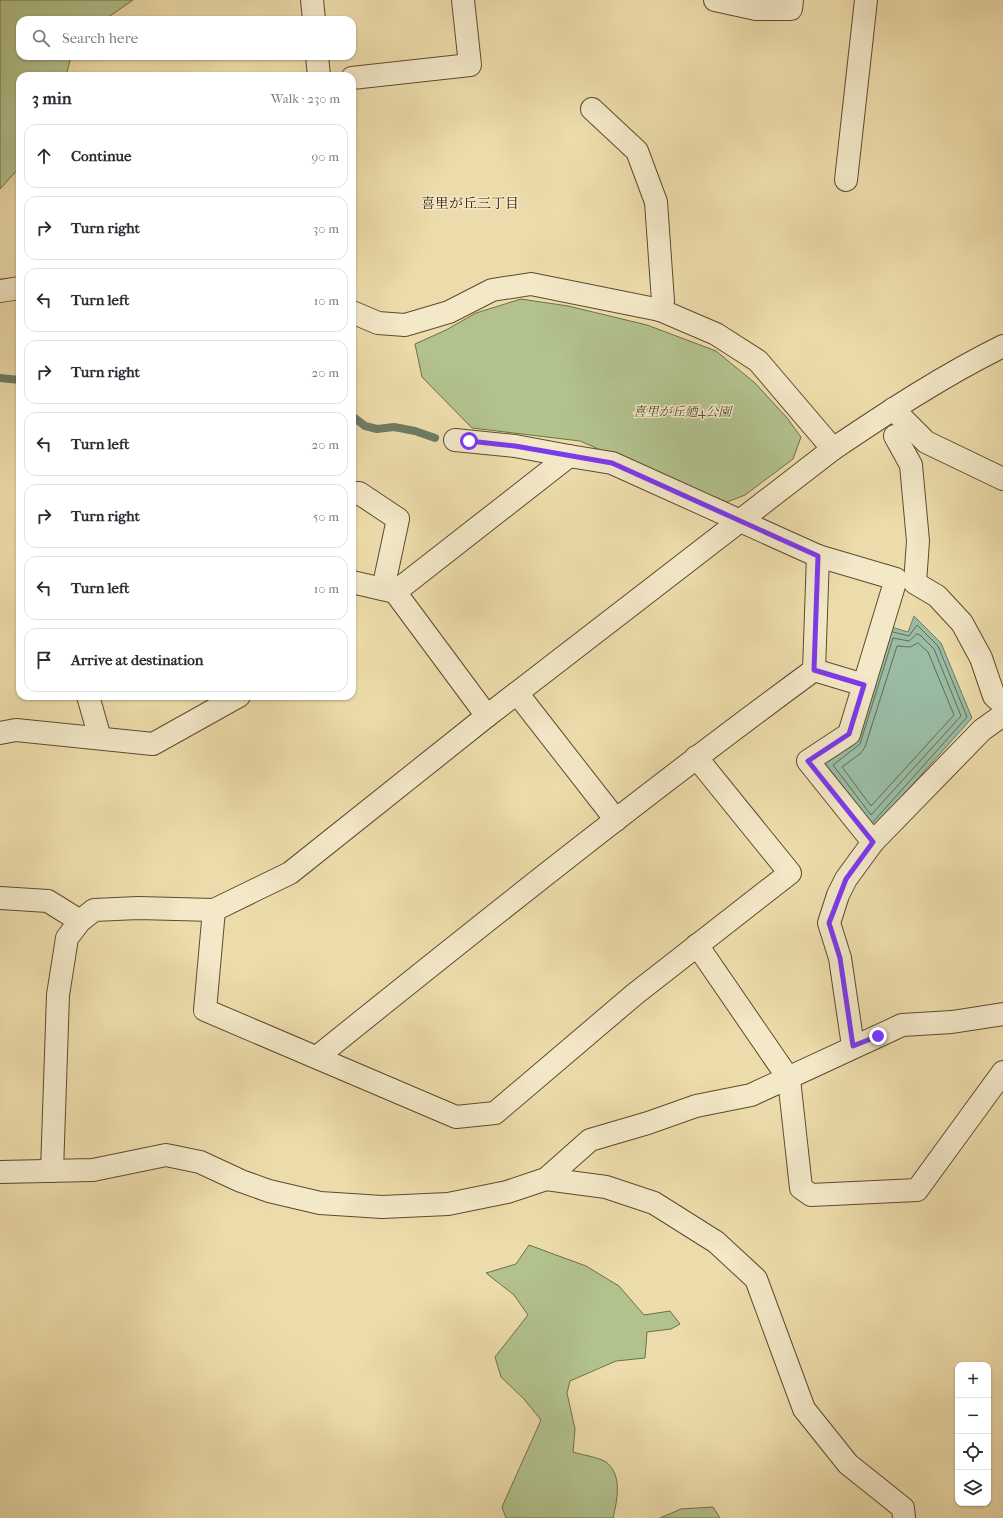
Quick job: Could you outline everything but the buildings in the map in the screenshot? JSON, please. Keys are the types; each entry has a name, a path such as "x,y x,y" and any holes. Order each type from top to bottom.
{"street":[{"path":"312,0 314,16"},
{"path":"356,78 470,65 463,0"},
{"path":"715,0 756,9 791,9 792,0"},
{"path":"846,180 866,0"},
{"path":"317,60 319,72"},
{"path":"592,109 637,151 656,202 663,301 660,310"},
{"path":"356,314 378,323 406,325 449,312 492,290 531,284 660,310 716,334 758,361 833,449"},
{"path":"0,291 16,289"},
{"path":"52,1171 58,995 66,938 80,921 94,910 138,908 214,910 290,873 487,716 833,449 893,409 979,358 1003,346"},
{"path":"893,409 926,442 1003,479"},
{"path":"895,436 911,465 918,542 915,583 937,596 962,623 981,658 994,696 1003,704"},
{"path":"455,440 515,446 612,463 818,556 896,579 849,734 808,761 873,842"},
{"path":"389,590 569,456"},
{"path":"356,493 359,493 398,519 389,590"},
{"path":"814,670 818,556"},
{"path":"356,583 389,590 487,716"},
{"path":"814,670 864,685"},
{"path":"318,1057 454,946 696,756 814,670"},
{"path":"517,693 616,820"},
{"path":"89,700 100,738"},
{"path":"0,733 16,730 153,744 232,700"},
{"path":"853,1046 840,958 829,923 846,879 873,842 982,730 1003,715"},
{"path":"214,910 204,1010 318,1057 456,1117 495,1113 635,994 790,873 696,756"},
{"path":"0,898 48,901 80,921"},
{"path":"697,945 789,1078 801,1188 811,1194 917,1190 1003,1072"},
{"path":"0,1172 94,1170 166,1155 200,1162 241,1181 269,1191 320,1203 382,1207 448,1204 507,1192 546,1179 590,1140 648,1123 696,1106 751,1095 853,1046 902,1025 952,1022 1003,1014"},
{"path":"546,1179 606,1187 654,1203 716,1242 756,1279 804,1410 848,1464 903,1508 904,1518"}],"green space":[{"path":"0,0 133,0 110,16 16,16 16,60 70,60 67,72 16,72 16,171 0,189"},
{"name":"喜里が丘廼4公園","path":"521,299 568,306 647,325 716,351 755,383 787,418 801,437 793,459 745,495 727,502 677,483 580,441 472,428 422,377 415,344 446,330 476,313"},
{"path":"529,1245 586,1266 619,1286 644,1315 670,1311 680,1324 671,1329 647,1332 645,1358 616,1361 570,1381 567,1393 575,1429 573,1452 603,1460 611,1467 617,1481 617,1496 613,1518 506,1518 502,1507 541,1420 524,1399 501,1377 495,1357 528,1315 514,1295 486,1273 516,1264"},
{"path":"713,1507 720,1518 660,1518 681,1509"}],"water":[{"path":"914,616 941,643 972,718 871,831 819,764 852,741 888,626 908,632"}],"waterway":[{"path":"0,378 16,380"},
{"path":"356,419 365,426 377,429 394,427 415,431 435,438"}],"district":[{"name":"喜里が丘三丁目","path":"470,203"}],"route":[{"path":"469,441 515,446 612,463 818,556 814,670 864,685 849,734 808,761 873,842 846,879 838,895 829,923 840,958 853,1046 878,1036"}]}
